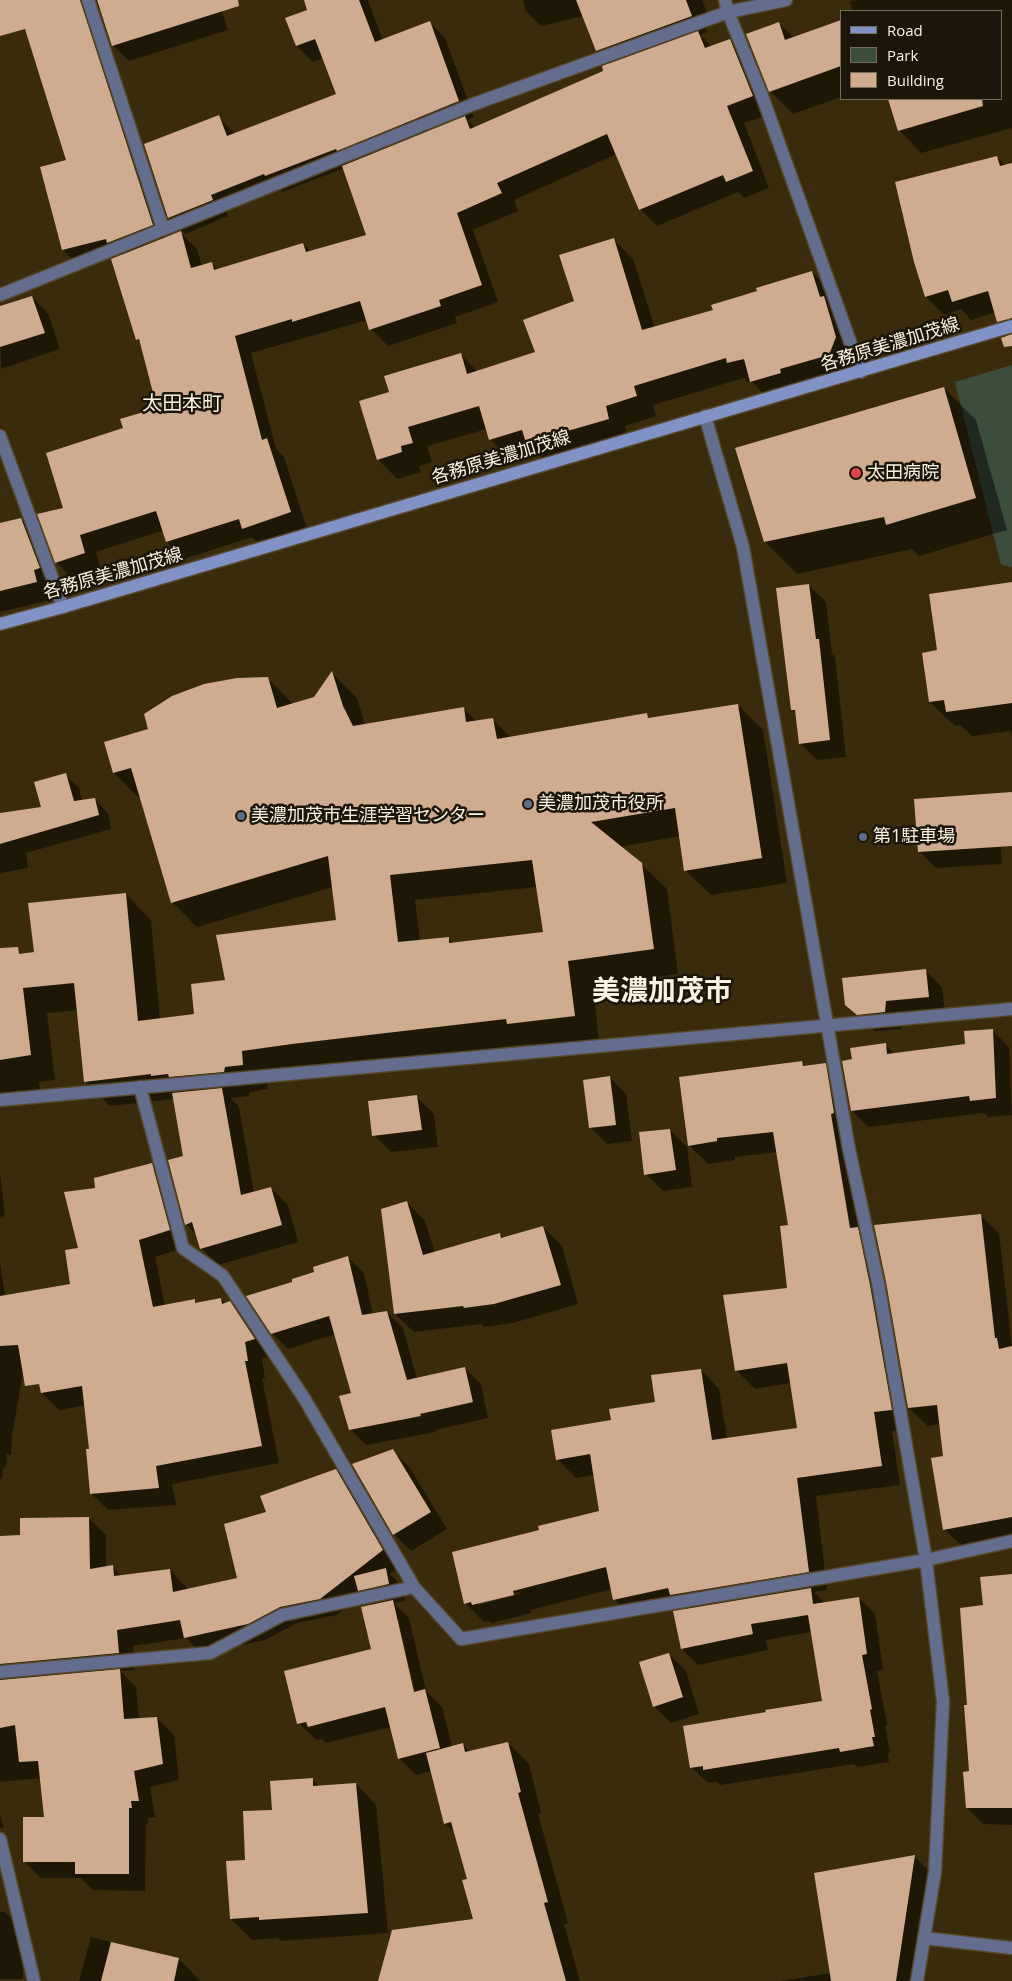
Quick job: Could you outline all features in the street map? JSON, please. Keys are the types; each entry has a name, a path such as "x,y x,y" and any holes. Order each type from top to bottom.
{"main road":[{"name":"各務原美濃加茂線","path":"0,624 1012,326"}],"street":[{"path":"88,0 163,229"},
{"path":"0,295 474,104 726,6 786,0"},
{"path":"726,6 761,93 861,372"},
{"path":"705,416 743,547 850,1149 878,1283 926,1560 944,1701 935,1872 917,1981"},
{"path":"0,436 63,607"},
{"path":"0,1100 1012,1009"},
{"path":"140,1087 183,1248 223,1276 304,1398 414,1588 461,1638 926,1560 1012,1541"},
{"path":"0,1672 210,1652 282,1615 414,1588"},
{"path":"0,1838 34,1981"},
{"path":"924,1938 1012,1948"}],"green space":[{"path":"1012,365 1012,567 1001,565 955,382"}],"building":[{"path":"0,0 80,0 153,225 107,243 106,239 62,250 40,167 66,160 25,29 0,36"},
{"path":"97,0 238,0 239,6 112,46"},
{"path":"304,0 359,0 375,42 430,21 459,101 337,151 336,149 265,176 264,174 211,195 213,200 168,218 144,144 219,115 227,136 336,94 315,39 296,46 285,18 307,10"},
{"path":"576,0 686,0 692,16 596,51"},
{"path":"840,20 840,66 769,92 746,34 779,22 785,40"},
{"path":"698,31 705,48 730,39 753,96 727,106 753,171 726,182 723,175 639,210 607,134 497,183 502,193 457,213 482,285 439,300 441,306 369,330 360,301 292,322 292,319 235,336 262,440 267,438 291,512 242,529 239,519 166,542 156,511 80,535 85,553 55,563 37,514 63,508 46,453 123,428 120,419 157,408 139,339 136,340 111,259 181,231 191,268 212,262 214,270 303,243 306,252 366,235 342,166 465,116 470,129 603,71 602,66"},
{"path":"888,100 982,100 983,106 898,131"},
{"path":"997,156 1000,166 1012,163 1012,318 997,322 988,291 952,302 948,290 925,297 914,262 895,182"},
{"path":"614,238 642,330 713,310 711,305 757,291 756,288 812,271 820,297 824,296 836,337 829,355 780,369 781,373 750,382 744,359 727,363 726,358 634,386 637,396 606,406 609,419 526,443 522,430 489,440 479,406 408,427 413,443 401,446 402,452 377,460 359,401 389,392 384,376 461,353 467,374 535,352 523,320 574,301 559,255"},
{"path":"32,296 45,333 0,347 0,306"},
{"path":"1012,334 1012,346 1004,347 1001,338"},
{"name":"太田病院","path":"944,387 976,498 886,525 884,517 764,542 735,448"},
{"path":"21,518 40,568 34,570 37,582 0,591 0,523"},
{"path":"1012,582 1012,703 946,712 944,700 929,702 922,653 937,650 929,594"},
{"path":"809,584 816,639 819,639 830,740 799,744 795,710 791,710 776,588"},
{"path":"332,671 343,706 353,726 464,707 466,722 493,718 497,739 647,713 648,718 738,704 762,858 684,871 675,808 591,822 642,863 654,949 568,961 575,1016 507,1024 506,1019 292,1044 242,1051 243,1065 225,1067 224,1072 169,1077 168,1074 151,1076 151,1074 84,1082 74,983 23,988 31,1055 0,1060 0,948 18,947 19,954 34,952 28,903 126,893 138,1021 194,1014 191,984 225,980 216,935 336,920 328,856 171,903 131,768 113,773 104,742 148,729 144,714 172,696 204,684 237,678 268,677 277,708 314,697","holes":["532,860 543,932 449,943 449,937 398,942 390,875"]},
{"path":"66,773 74,801 95,798 99,815 0,844 0,813 41,807 34,782"},
{"path":"1012,792 1012,846 918,852 914,799"},
{"path":"926,969 929,997 886,1001 885,1012 857,1015 845,1005 842,978"},
{"path":"993,1029 996,1098 970,1101 969,1096 851,1111 842,1061 852,1059 850,1048 886,1043 887,1054 965,1044 964,1031"},
{"path":"802,1061 803,1066 826,1063 834,1113 831,1114 850,1228 858,1227 870,1285 892,1410 874,1412 882,1466 797,1478 809,1572 670,1595 668,1588 613,1600 606,1567 513,1591 514,1595 472,1605 471,1602 464,1604 452,1552 539,1530 538,1526 599,1511 590,1454 556,1460 551,1430 611,1420 609,1409 655,1402 651,1375 701,1369 712,1440 797,1428 787,1363 735,1371 723,1295 787,1288 780,1226 788,1225 773,1132 717,1138 717,1141 688,1146 679,1077"},
{"path":"610,1076 616,1125 589,1128 583,1080"},
{"path":"222,1088 241,1195 271,1187 282,1225 200,1249 192,1222 185,1225 168,1160 183,1156 172,1093"},
{"path":"417,1095 422,1130 372,1136 368,1101"},
{"path":"670,1129 676,1170 644,1175 639,1132"},
{"path":"152,1163 170,1230 139,1240 153,1307 195,1299 195,1303 221,1298 222,1304 230,1301 255,1339 245,1342 248,1361 245,1361 262,1446 156,1466 159,1488 90,1494 86,1449 89,1449 82,1386 41,1393 39,1384 25,1386 18,1345 0,1346 0,1296 70,1284 65,1250 78,1248 64,1192 95,1188 94,1178"},
{"path":"407,1201 423,1255 500,1233 501,1238 543,1226 561,1285 494,1304 394,1314 381,1209"},
{"path":"981,1214 995,1338 997,1338 999,1349 1012,1346 1012,1517 943,1530 931,1458 943,1456 937,1405 908,1408 874,1225"},
{"path":"348,1256 362,1315 387,1311 407,1380 465,1367 473,1402 420,1414 421,1416 349,1430 339,1396 351,1393 329,1316 271,1334 246,1296 292,1282 292,1279 314,1272 313,1267"},
{"path":"393,1449 431,1512 393,1535 352,1464"},
{"path":"336,1469 383,1550 320,1599 280,1607 248,1624 184,1638 180,1620 117,1630 119,1653 0,1664 0,1536 20,1535 20,1518 89,1517 90,1569 113,1565 114,1576 170,1569 173,1592 237,1578 224,1524 266,1512 260,1496"},
{"path":"386,1568 389,1584 358,1591 354,1576"},
{"path":"1012,1574 1012,1808 966,1808 963,1772 969,1771 964,1705 967,1705 960,1608 983,1605 980,1577"},
{"path":"811,1588 813,1604 859,1597 867,1654 862,1655 872,1709 870,1710 875,1737 872,1737 874,1746 840,1752 839,1748 703,1770 703,1766 690,1768 683,1726 822,1701 808,1615 751,1624 753,1634 681,1649 673,1611"},
{"path":"393,1600 414,1692 425,1689 440,1748 398,1759 385,1707 308,1727 306,1722 297,1724 284,1671 371,1649 361,1607"},
{"path":"669,1653 683,1697 653,1707 639,1662"},
{"path":"120,1669 124,1719 157,1717 163,1764 134,1771 139,1801 131,1801 132,1808 129,1808 129,1874 75,1874 75,1862 23,1862 23,1817 44,1817 38,1761 19,1762 15,1725 0,1728 0,1680"},
{"path":"508,1742 521,1792 518,1793 548,1902 544,1903 566,1981 378,1981 392,1930 473,1919 462,1880 467,1879 451,1822 444,1824 426,1753 463,1743 465,1752"},
{"path":"313,1778 313,1786 356,1783 368,1913 259,1920 259,1917 230,1919 226,1861 245,1860 243,1811 272,1810 270,1781"},
{"path":"915,1855 896,1981 831,1981 814,1873"},
{"path":"111,1942 179,1958 174,1981 101,1981"}],"place":[{"name":"太田病院","path":"856,473"},
{"name":"美濃加茂市役所","path":"528,804"},
{"name":"美濃加茂市生涯学習センター","path":"241,816"},
{"name":"第1駐車場","path":"863,837"}],"district":[{"name":"太田本町","path":"182,404"},
{"name":"美濃加茂市","path":"662,992"}]}
